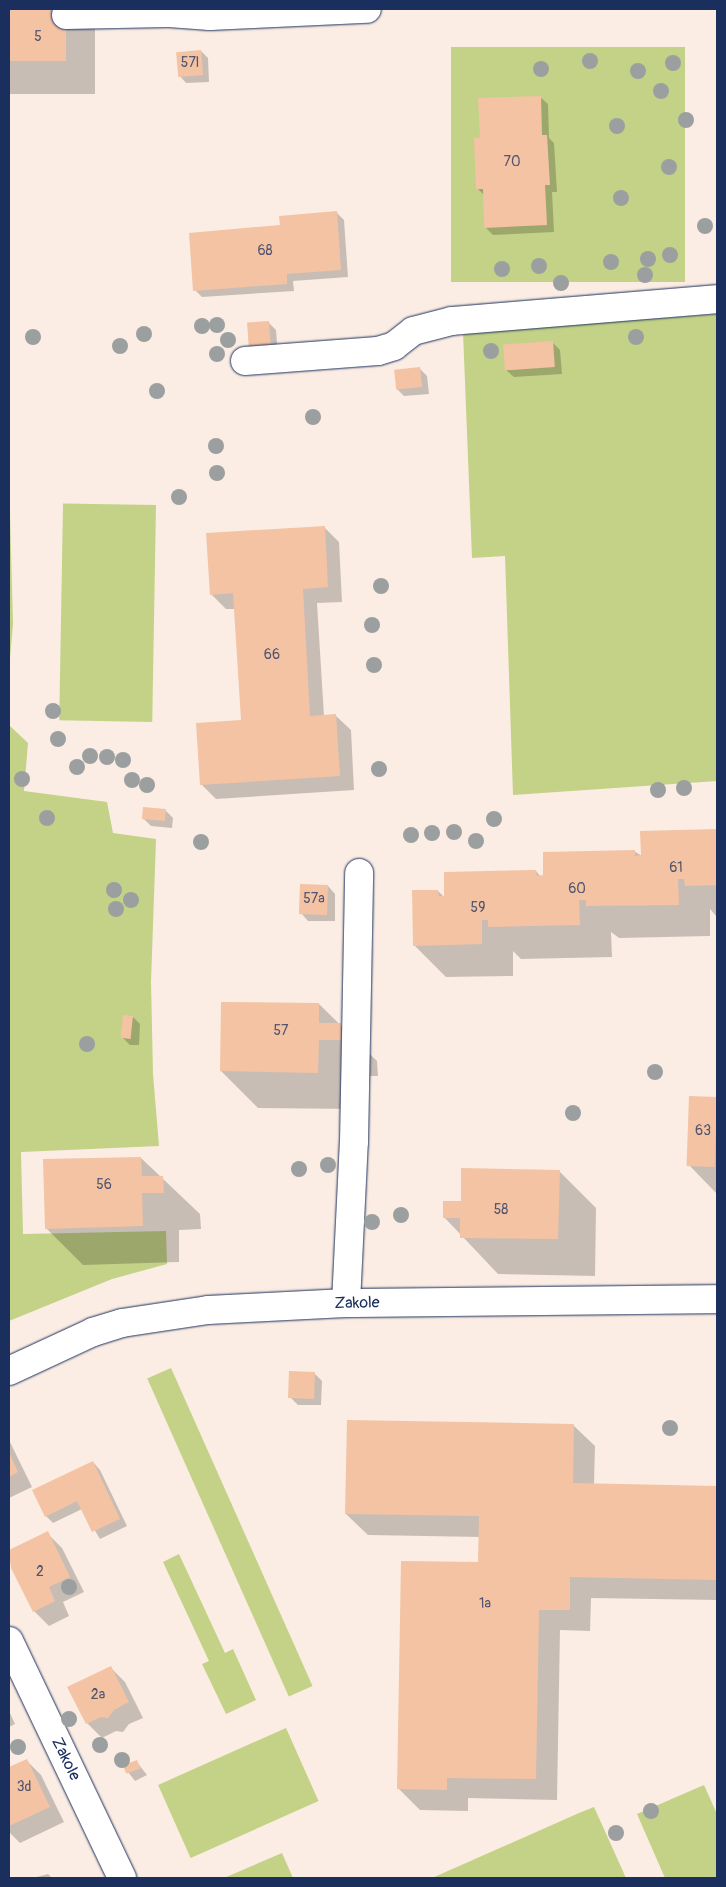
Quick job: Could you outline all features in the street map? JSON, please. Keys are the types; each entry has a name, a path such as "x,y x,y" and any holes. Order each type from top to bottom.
{"street":[{"path":"66,15 113,11 210,12 367,9"},
{"path":"245,361 378,351 394,346 413,331 452,322 717,299"},
{"path":"346,1303 354,1142 359,872"},
{"name":"Zakole","path":"9,1372 93,1332 131,1321 225,1308 346,1303 717,1299"},
{"name":"Zakole","path":"9,1640 122,1878"}],"green space":[{"path":"451,47 685,47 685,282 451,282"},
{"path":"717,314 717,781 513,795 505,556 472,558 463,332"},
{"path":"9,475 13,624 9,670"},
{"path":"63,503 156,505 152,722 59,720"},
{"path":"9,725 28,743 24,791 107,802 113,833 156,839 151,982 153,1074 159,1146 21,1152 23,1234 166,1231 167,1264 112,1279 9,1321"},
{"path":"171,1368 313,1686 289,1696 147,1379"},
{"path":"179,1554 225,1653 233,1649 256,1700 226,1714 202,1664 209,1661 163,1562"},
{"path":"286,1728 319,1801 191,1858 158,1785"},
{"path":"704,1785 717,1814 717,1878 665,1878 637,1814"},
{"path":"594,1807 626,1878 432,1878 579,1813"},
{"path":"282,1853 293,1878 224,1878"}],"building":[{"path":"9,9 66,9 66,61 9,61"},
{"path":"201,50 203,75 178,77 176,52"},
{"path":"541,96 542,135 547,135 550,185 545,185 547,225 484,228 483,189 476,189 474,138 480,138 478,98"},
{"path":"337,211 341,270 287,274 287,284 193,291 189,233 280,225 279,216"},
{"path":"269,321 271,349 249,350 247,323"},
{"path":"553,341 555,367 505,370 503,344"},
{"path":"420,367 422,387 396,390 394,370"},
{"path":"325,526 328,587 303,589 310,716 336,714 340,776 200,785 196,723 241,720 233,593 210,595 206,533"},
{"path":"143,807 166,809 165,821 142,819"},
{"path":"717,829 717,885 685,886 684,879 678,879 679,905 586,906 586,900 579,900 580,925 488,927 488,920 482,920 482,944 413,946 412,890 438,890 439,896 444,896 444,872 536,870 537,876 543,875 543,852 635,850 635,856 641,855 640,831"},
{"path":"300,884 328,885 327,915 299,914"},
{"path":"221,1002 319,1003 319,1023 341,1023 341,1040 319,1040 318,1073 220,1071"},
{"path":"123,1015 133,1016 131,1039 121,1038"},
{"path":"689,1096 717,1097 715,1167 687,1166"},
{"path":"141,1157 142,1176 163,1176 164,1193 142,1193 143,1226 45,1229 43,1159"},
{"path":"461,1168 560,1170 558,1239 460,1238 460,1218 443,1218 443,1201 461,1201"},
{"path":"289,1371 315,1372 314,1399 288,1398"},
{"path":"347,1420 574,1424 573,1483 717,1486 717,1580 570,1577 570,1610 539,1610 536,1779 447,1778 447,1790 397,1789 401,1561 478,1562 479,1516 345,1514"},
{"path":"9,1452 18,1472 9,1477"},
{"path":"93,1461 120,1519 92,1532 77,1501 45,1517 32,1490"},
{"path":"48,1531 70,1577 49,1587 55,1601 33,1612 11,1568 9,1550"},
{"path":"111,1666 129,1702 114,1710 108,1718 101,1717 86,1724 67,1687"},
{"path":"27,1759 50,1807 9,1826 9,1767"},
{"path":"137,1760 140,1768 126,1774 123,1765"}]}
